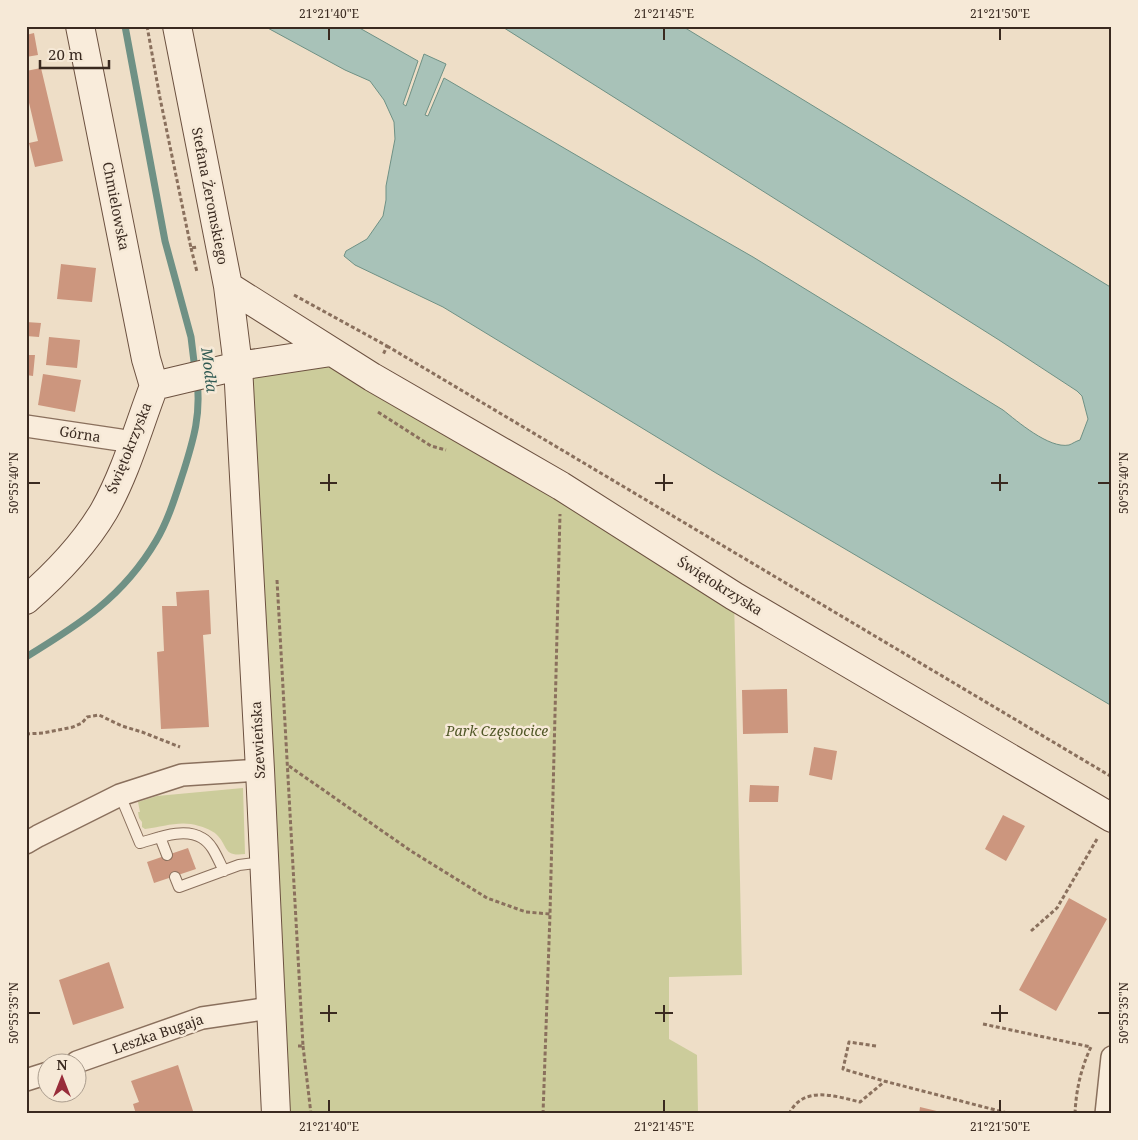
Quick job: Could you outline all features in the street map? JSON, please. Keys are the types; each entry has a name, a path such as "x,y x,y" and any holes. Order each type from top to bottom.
{"street":[{"name":"Chmielowska","path":"80,26 146,359 154,386"},
{"name":"Stefana Żeromskiego","path":"177,26 228,286 226,369"},
{"name":"Świętokrzyska","path":"228,286 330,352 560,486 734,596 1111,817"},
{"name":"Świętokrzyska","path":"26,600 73,555 104,511 132,446 154,386 226,369 330,352"},
{"name":"Szewieńska","path":"226,369 260,770 276,1114"},
{"name":"Górna","path":"26,426 120,440 132,446"},
{"path":"26,843 120,795 182,775 260,770"},
{"name":"Leszka Bugaja","path":"88,1058 202,1018 271,1008"},
{"path":"1106,1114 1112,1057"},
{"path":"26,1080 38,1076"}],"lane":[{"path":"120,795 140,843 174,834 189,834 202,838 211,847 224,871"},
{"path":"160,837 167,855"},
{"path":"175,877 179,887 239,865 264,862"}],"path":[{"path":"147,26 165,126 191,248 219,242"},
{"path":"292,294 387,346 1112,777"},
{"path":"372,377 387,346"},
{"path":"373,409 431,446 449,451"},
{"path":"543,1114 550,914 560,486"},
{"path":"26,734 43,733 73,727 82,723 87,717 99,714 122,726 180,747"},
{"path":"288,766 411,851 487,898 526,912 550,914"},
{"path":"1031,931 1057,908 1111,817"},
{"path":"984,1024 1091,1047 1083,1064 1076,1095 1075,1114"},
{"path":"876,1046 849,1042 843,1069 884,1082 1010,1114"},
{"path":"303,1046 311,1114"},
{"path":"789,1114 797,1101 817,1094 860,1102 884,1082"}],"green space":[{"name":"Park Częstocice","path":"331,352 734,596 742,975 669,977 669,1039 697,1055 698,1114 276,1114 251,365"},
{"path":"243,788 245,854 229,852 220,838 211,830 192,824 172,824 145,829 142,827 138,812 140,812 138,802 157,796"}],"shaded area":[{"path":"264,26 356,26 418,61 403,104 406,106 424,54 446,64 425,115 428,116 444,78 753,257 1003,410 1025,427 1052,443 1069,445 1080,440 1088,419 1082,396 1077,391 501,26 682,26 1112,288 1112,706 716,473 443,307 355,265 344,256 346,251 367,239 383,216 386,186 395,139 394,122 384,100 370,81 345,70"}],"building":[{"path":"34,33 38,55 26,57 26,35"},
{"path":"41,68 63,161 35,167 29,143 38,141 26,90 26,71"},
{"path":"61,264 96,268 92,302 57,299"},
{"path":"26,322 41,323 39,337 26,336"},
{"path":"49,337 80,340 77,368 46,365"},
{"path":"26,355 35,355 33,376 26,375"},
{"path":"43,374 81,380 75,412 38,405"},
{"path":"209,590 211,634 203,635 209,727 161,729 157,652 164,651 162,606 177,606 176,592"},
{"path":"787,689 788,733 743,734 742,690"},
{"path":"814,747 837,751 832,780 809,775"},
{"path":"750,785 779,786 778,802 749,802"},
{"path":"1003,815 1025,826 1006,861 985,849"},
{"path":"188,848 196,869 154,883 147,862"},
{"path":"1069,898 1107,919 1056,1011 1019,990"},
{"path":"109,962 124,1008 73,1025 59,980"},
{"path":"178,1065 194,1114 136,1114 133,1104 139,1102 131,1081"},
{"path":"920,1107 945,1113 945,1114 919,1114"}],"waterway":[{"name":"Modła","path":"125,26 165,241 191,337 195,370"},
{"name":"Modła","path":"26,657 82,621 115,594 143,561 156,541 172,506 194,436 198,404 197,380"}]}
